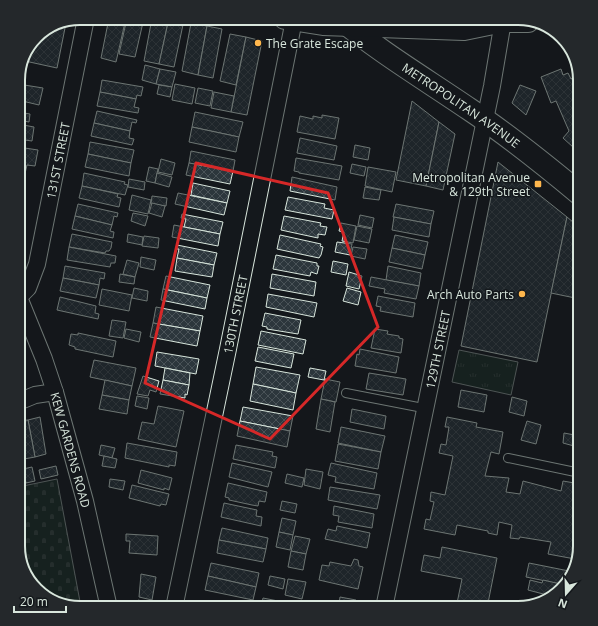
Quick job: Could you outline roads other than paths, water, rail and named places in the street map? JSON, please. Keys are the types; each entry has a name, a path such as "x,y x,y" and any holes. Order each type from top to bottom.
{"main road":[{"name":"METROPOLITAN AVENUE","path":"348,25 368,41 484,118 573,188"},
{"path":"404,25 464,29 478,25"}],"street":[{"name":"131ST STREET","path":"25,290 28,288 37,264 85,25"},
{"name":"130TH STREET","path":"175,601 228,349 288,25"},
{"name":"129TH STREET","path":"385,601 484,118 492,86 498,25"},
{"name":"KEW GARDENS ROAD","path":"25,313 44,359 55,392 85,501 107,601"},
{"path":"25,399 35,395 55,392"}],"lane":[{"path":"346,392 424,408"},
{"path":"508,458 573,472"}],"place":[{"name":"The Grate Escape","path":"258,43"},
{"name":"Metropolitan Avenue & 129th Street","path":"538,184"},
{"name":"Arch Auto Parts","path":"522,294"}]}
